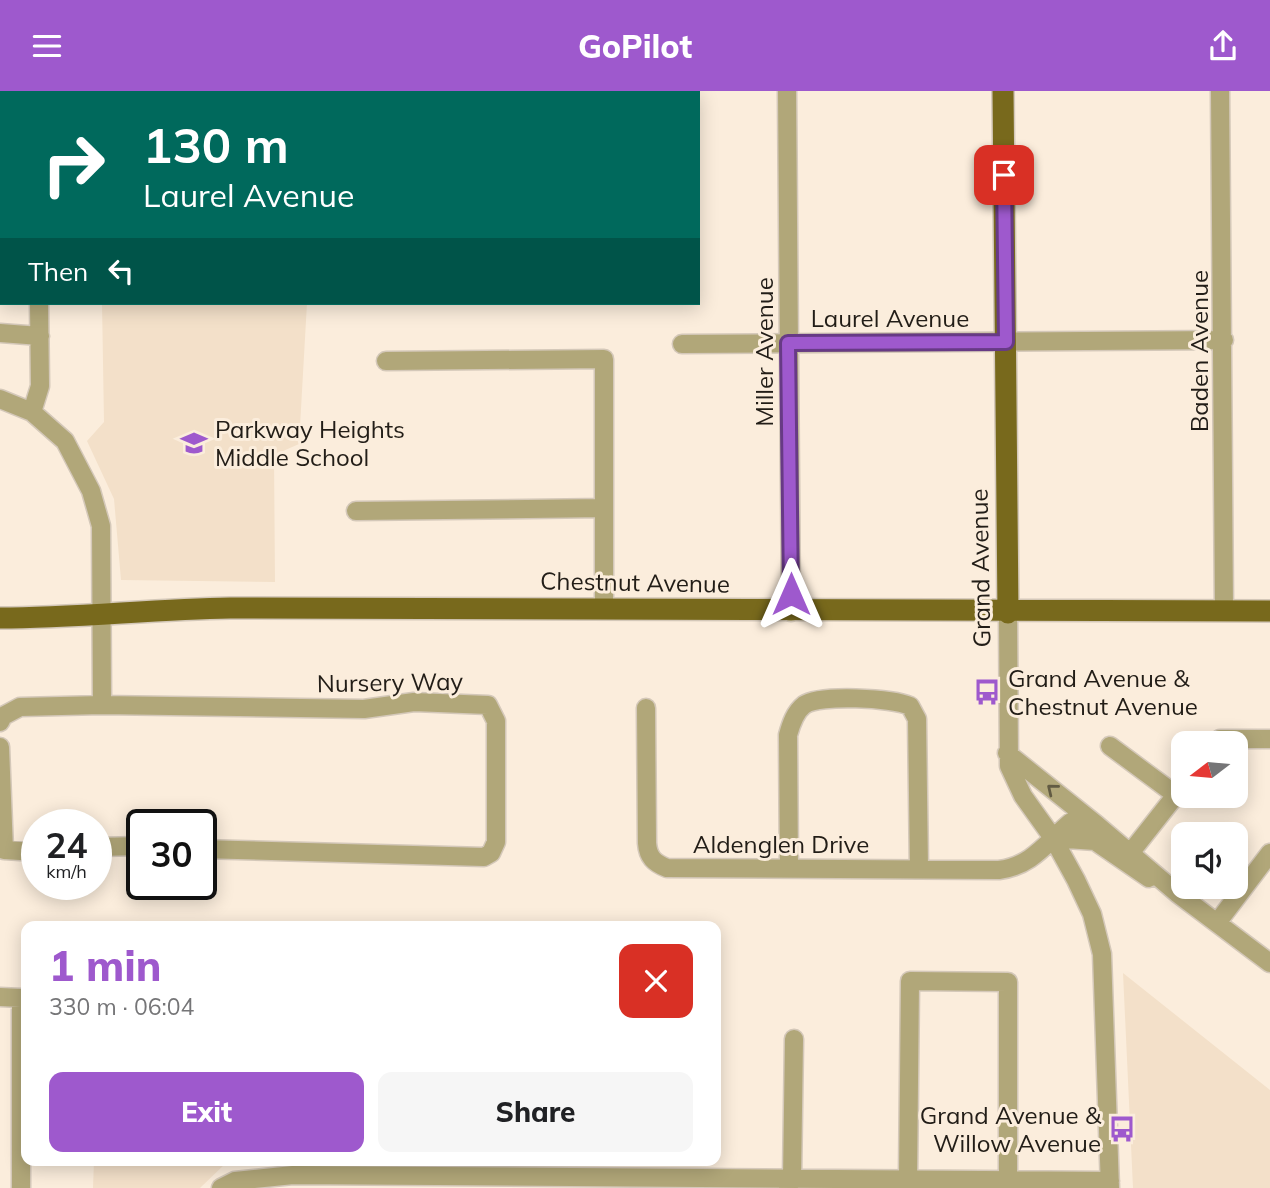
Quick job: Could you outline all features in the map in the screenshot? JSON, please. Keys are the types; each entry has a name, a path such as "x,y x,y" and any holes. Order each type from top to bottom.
{"main road":[{"name":"Grand Avenue","path":"1003,91 1008,613"},
{"name":"Chestnut Avenue","path":"0,618 226,608 604,607 791,612 1008,613 1270,611"}],"street":[{"name":"Miller Avenue","path":"787,91 791,612"},
{"name":"Baden Avenue","path":"1220,91 1224,611"},
{"path":"32,412 40,387 39,305"},
{"path":"0,333 40,336"},
{"name":"Laurel Avenue","path":"682,344 1224,340"},
{"path":"386,361 604,359 604,607"},
{"path":"0,399 32,412 65,441 87,477 101,526 102,705"},
{"path":"356,511 604,508"},
{"name":"Grand Avenue","path":"1008,613 1007,753 1013,779 1053,838 1092,914 1102,954 1110,1184"},
{"path":"789,868 788,735 794,717 804,705 816,701 888,699 909,706 917,719 919,869"},
{"name":"Nursery Way","path":"0,722 3,716 20,707 102,705 364,709 414,702 488,705 496,721 496,842 491,853 484,857 217,849"},
{"name":"Aldenglen Drive","path":"646,708 647,843 651,859 667,868 1011,869 1035,857 1071,822 1097,825"},
{"path":"1248,739 1270,739"},
{"path":"1110,746 1171,784"},
{"path":"0,747 4,850 21,851"},
{"path":"1007,753 1131,852 1171,888"},
{"path":"1131,852 1171,801"},
{"path":"1053,838 1094,841 1126,865 1171,890"},
{"path":"1217,923 1270,853"},
{"path":"1185,899 1270,963"},
{"path":"908,1180 910,981 1008,982 1007,1180"},
{"path":"0,997 21,998 21,1188"},
{"path":"790,1183 794,1039"},
{"path":"221,1188 235,1181 293,1168 437,1182 638,1169 790,1183 1007,1180 1110,1184"}],"shaded area":[{"name":"Parkway Heights Middle School","path":"102,305 307,305 299,444 274,455 275,582 121,580 114,499 87,441 104,422"},
{"path":"1123,973 1270,1090 1270,1188 1133,1188"},
{"path":"94,1166 223,1166 200,1188 93,1188"}],"place":[{"name":"Parkway Heights Middle School","path":"194,443"},
{"name":"Grand Avenue & Chestnut Avenue","path":"987,692"},
{"name":"Grand Avenue & Willow Avenue","path":"1122,1129"}],"route":[{"path":"791,594 788,343 1006,342 1004,175"}]}
